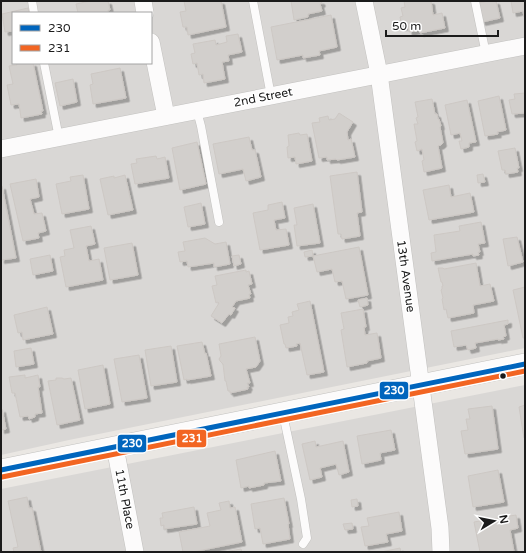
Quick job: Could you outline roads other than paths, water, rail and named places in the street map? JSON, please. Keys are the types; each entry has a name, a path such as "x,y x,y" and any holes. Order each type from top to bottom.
{"street":[{"path":"143,1 145,12"},
{"name":"13th Avenue","path":"364,1 379,74 440,528 440,552"},
{"name":"2nd Street","path":"1,149 525,46"},
{"path":"152,47 166,116"},
{"path":"1,470 525,364"},
{"name":"11th Place","path":"115,447 135,552"}],"lane":[{"path":"32,1 34,12"},
{"path":"253,1 272,96"},
{"path":"474,1 486,54"},
{"path":"44,64 58,138"},
{"path":"197,111 219,222"},
{"path":"283,413 301,498 307,538 303,544"}]}
